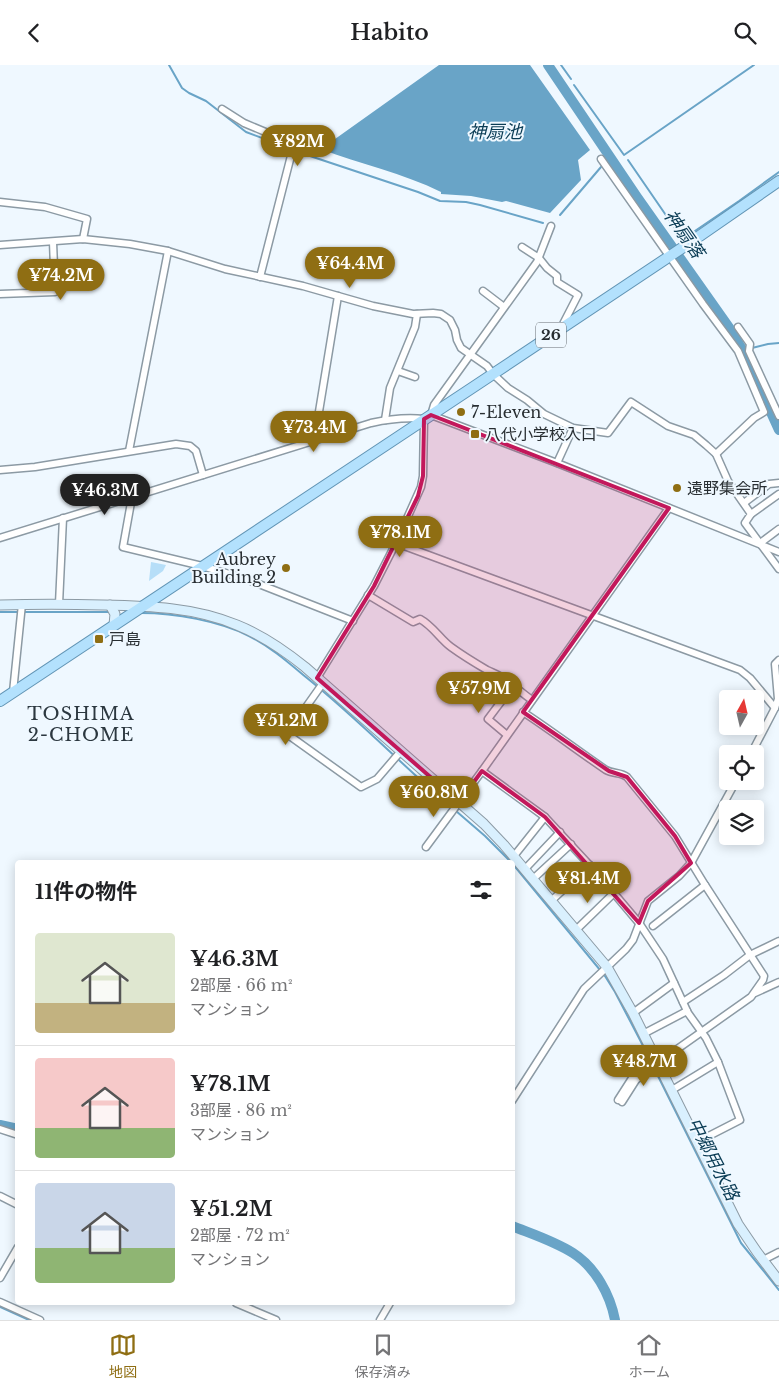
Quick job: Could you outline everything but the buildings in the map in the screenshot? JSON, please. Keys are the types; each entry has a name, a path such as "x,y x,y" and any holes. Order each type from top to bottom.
{"main road":[{"name":"26","path":"0,701 561,329 779,181"},
{"path":"0,605 143,606 192,611 236,624 260,636 288,654 320,681 484,824 514,856 607,967 633,1013 738,1224 779,1281"},
{"path":"110,605 115,614 114,625"}],"street":[{"path":"222,109 244,123 294,143 260,277"},
{"path":"601,159 674,253 738,351 764,412 754,418 716,454"},
{"path":"0,202 45,207 87,219 83,239"},
{"path":"400,751 377,779 361,787 287,734 320,681 396,543 421,487 428,417 434,405 537,262 551,226"},
{"path":"0,245 83,239 130,244 168,251 225,269 338,296 373,307 417,314 441,314 448,317 461,348 487,366 508,388 544,414 573,428 608,433 632,402 668,427 694,435 716,454 728,481 751,514"},
{"path":"0,294 55,292 53,242"},
{"path":"522,247 539,257 547,268 557,276 556,282 578,295 561,329"},
{"path":"129,451 168,251"},
{"path":"547,268 551,260"},
{"path":"482,291 504,307"},
{"path":"314,442 338,296"},
{"path":"385,420 390,389 415,327 417,314"},
{"path":"738,327 750,344 749,351 779,416"},
{"path":"742,359 751,355"},
{"path":"398,371 416,377"},
{"path":"0,538 385,420 428,417 557,463 779,552"},
{"path":"557,463 573,428"},
{"path":"0,470 34,467 176,444 190,446 196,451 203,475"},
{"path":"744,503 769,484 779,483"},
{"path":"779,493 751,514 746,523 779,569"},
{"path":"132,497 123,547 202,566 246,579 352,621"},
{"path":"426,847 670,508"},
{"path":"59,604 63,518"},
{"path":"761,544 779,529"},
{"path":"396,543 746,673 776,708"},
{"path":"368,595 413,622 420,619 427,623 452,648 489,671 499,675 532,699"},
{"path":"13,692 22,604"},
{"path":"756,745 776,708 778,699 775,664 779,660"},
{"path":"507,735 488,719 509,691 510,683"},
{"path":"523,712 609,771 624,775 675,836 704,885 764,976 752,995"},
{"path":"482,771 545,817 560,832 639,923 663,959 687,1011 706,1038 718,1061 740,1120 697,1142"},
{"path":"515,1096 584,989 626,949 632,940 648,901 679,876 691,863 731,790"},
{"path":"514,856 545,817"},
{"path":"525,869 560,832"},
{"path":"533,879 571,844"},
{"path":"552,901 590,865"},
{"path":"653,926 704,885"},
{"path":"576,930 614,893"},
{"path":"683,1002 750,955 779,941"},
{"path":"633,1013 674,983"},
{"path":"620,1101 636,1080 649,1069 752,995 779,983"},
{"path":"643,1034 687,1011"},
{"path":"672,1090 718,1061"},
{"path":"0,1129 15,1134"},
{"path":"0,1197 15,1204"},
{"path":"763,1260 779,1251"},
{"path":"0,1278 15,1252"},
{"path":"0,1302 40,1320"},
{"path":"241,1305 276,1320"},
{"path":"380,1320 389,1305"}],"highlighted area":[{"path":"431,415 669,508 523,712 609,771 627,777 675,836 691,863 648,901 639,923 545,817 482,771 459,802 317,678 374,586 418,496 423,476 424,419"}],"shaded area":[{"path":"151,562 166,565 163,571 149,581"}],"water":[{"name":"神扇池","path":"439,65 530,65 590,150 578,160 581,180 550,213 506,201 441,194 441,192 412,179 321,149"}],"waterway":[{"path":"169,65 182,88 206,101 246,132 440,201 466,202 543,223"},
{"name":"神扇落","path":"548,65 637,197 730,329 743,351 779,430"},
{"path":"561,65 571,79"},
{"path":"574,85 624,155 754,65"},
{"name":"神扇落","path":"607,160 611,159"},
{"path":"628,160 683,240"},
{"path":"560,215 601,167"},
{"path":"689,235 779,172"},
{"path":"752,348 779,343"},
{"name":"中郷用水路","path":"0,612 110,612"},
{"name":"中郷用水路","path":"141,613 168,614 211,622 249,636 265,645 326,694 452,808"},
{"name":"中郷用水路","path":"456,811 509,860"},
{"name":"中郷用水路","path":"515,867 605,976 652,1063"},
{"name":"中郷用水路","path":"654,1068 741,1243 779,1290"},
{"path":"0,1125 15,1128"},
{"path":"515,1227 558,1245 581,1259 595,1273 605,1291 615,1320"},
{"path":"0,1307 29,1320"}],"place":[{"name":"7-Eleven","path":"461,412"},
{"name":"八代小学校入口","path":"475,434"},
{"name":"遠野集会所","path":"677,488"},
{"name":"Aubrey Building 2","path":"286,568"},
{"name":"戸島","path":"99,639"}],"district":[{"name":"TOSHIMA 2-CHOME","path":"81,724"}]}
